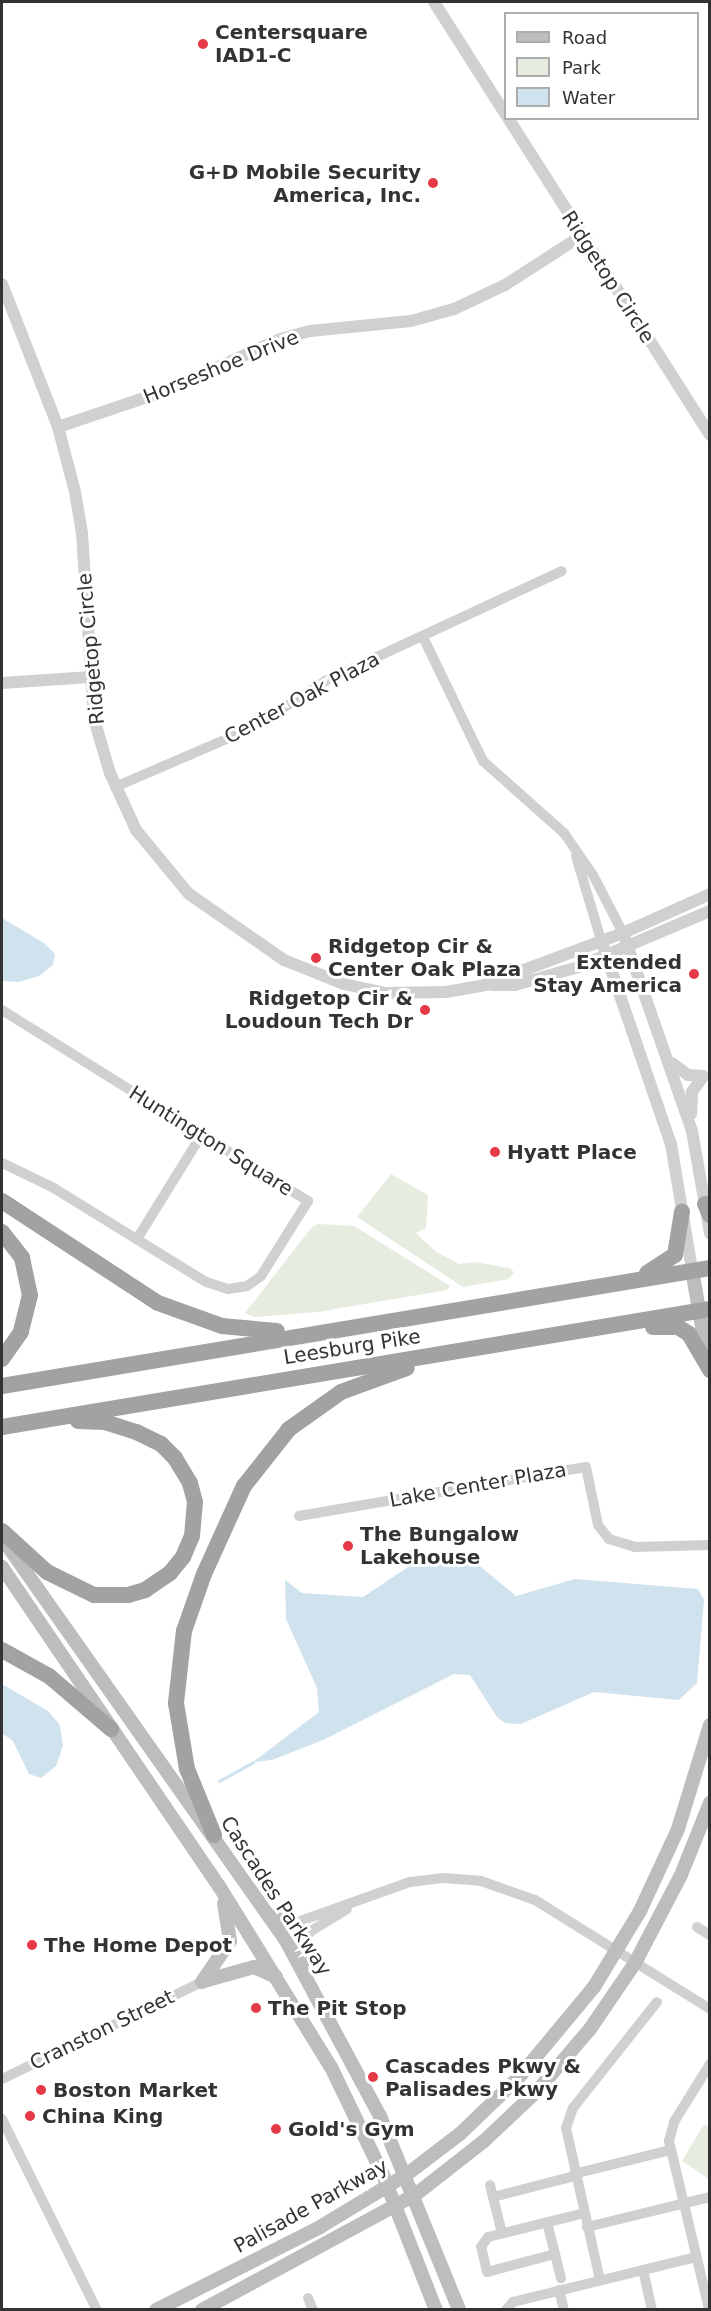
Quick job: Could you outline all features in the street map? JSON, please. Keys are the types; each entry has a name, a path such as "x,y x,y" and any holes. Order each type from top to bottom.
{"highway":[{"path":"2,1201 137,1291 176,1311 242,1329 332,1328"},
{"path":"633,1280 658,1268 675,1255 682,1212"},
{"path":"2,1232 22,1258 30,1295 21,1332 2,1359"},
{"name":"Leesburg Pike","path":"2,1386 332,1328 710,1268"},
{"name":"Leesburg Pike","path":"2,1427 704,1310"},
{"path":"586,1331 678,1327 697,1343 710,1369"},
{"path":"214,1835 182,1747 177,1676 187,1618 244,1486 289,1429 341,1392 385,1374 487,1347"},
{"path":"2,1530 59,1580 83,1592 111,1597 136,1593 160,1581 183,1557 192,1536 196,1511 190,1483 181,1466 161,1444 105,1422 23,1423"},
{"path":"2,1650 49,1676 111,1729"}],"main road":[{"path":"692,1270 704,1310 710,1369"},
{"name":"Cascades Parkway","path":"2,1536 214,1835 270,1916 304,1972 364,2082 415,2195 459,2310"},
{"path":"2,1567 219,1886 336,2075 396,2206 436,2310"},
{"name":"Palisade Parkway","path":"156,2310 320,2227 406,2175 461,2133 520,2076 571,2018 617,1951 678,1828 710,1725"},
{"name":"Palisade Parkway","path":"202,2310 415,2195 484,2141 537,2091 590,2029 635,1963 681,1875 710,1803"},
{"path":"202,1982 218,1964 230,1941 229,1917 219,1886"},
{"path":"270,1916 292,1924"},
{"path":"303,1940 300,1950 304,1972"},
{"path":"202,1982 254,1967 278,1979"}],"street":[{"name":"Ridgetop Circle","path":"434,2 504,112"},
{"name":"Ridgetop Circle","path":"509,120 710,435"},
{"name":"Horseshoe Drive","path":"58,427 165,391 280,339 310,331 411,321 454,309 505,285 581,236"},
{"name":"Ridgetop Circle","path":"2,284 58,427 82,533 94,719 115,787 136,830 175,880 214,913 284,960 344,984 385,993 446,992 484,985 524,983 628,948 710,911"},
{"name":"Center Oak Plaza","path":"115,787 254,727 325,681 562,570"},
{"path":"423,637 483,761 553,820 593,875 623,933 692,1131 710,1233"},
{"path":"2,683 91,677"},
{"path":"573,848 604,957 671,1144 692,1270"},
{"name":"Ridgetop Circle","path":"484,985 623,933 710,894"},
{"name":"Huntington Square","path":"2,1163 44,1182 206,1282 237,1288 261,1276 308,1201 3,1014"},
{"path":"669,1060 684,1073 706,1075"},
{"path":"692,1131 692,1092 706,1075"},
{"path":"137,1239 202,1134"},
{"name":"Lake Center Plaza","path":"299,1516 586,1467 598,1526 609,1539 635,1547 710,1545"},
{"path":"292,1924 362,1899 429,1879 481,1881 534,1900 710,2009"},
{"path":"303,1940 310,1931 362,1899"},
{"path":"697,1927 710,1935"},
{"name":"Cranston Street","path":"2,2079 202,1982"},
{"path":"600,2280 566,2139 569,2117 657,2002"},
{"path":"709,2309 670,2150 674,2122 710,2064"},
{"path":"2,2119 97,2310"},
{"path":"493,2197 670,2150"},
{"path":"490,2185 502,2233"},
{"path":"587,2227 710,2197"},
{"path":"555,2254 487,2272 483,2242 502,2233 584,2213"},
{"path":"547,2222 561,2278"},
{"path":"506,2310 513,2302 696,2257"},
{"path":"643,2270 652,2310"},
{"path":"559,2290 564,2310"},
{"path":"308,2298 313,2310"}],"green space":[{"path":"391,1174 428,1195 426,1228 416,1233 435,1251 459,1264 475,1262 509,1268 514,1272 509,1279 463,1287 357,1217"},
{"path":"318,1224 354,1226 450,1286 447,1290 318,1312 254,1317 245,1313 312,1227"},
{"path":"704,2124 709,2127 709,2179 682,2161"}],"water":[{"path":"2,918 44,943 55,954 53,965 39,976 19,982 2,981"},
{"path":"451,1558 481,1567 516,1596 575,1579 698,1589 704,1600 697,1683 679,1700 594,1692 521,1724 505,1723 497,1717 470,1675 454,1674 323,1740 272,1760 253,1762 319,1712 317,1688 286,1619 285,1580 302,1593 363,1597 408,1567"},
{"path":"2,1684 48,1711 60,1725 63,1746 56,1766 41,1778 29,1774 13,1741 2,1733"}],"waterway":[{"path":"219,1781 253,1762"}],"place":[{"name":"Centersquare IAD1-C","path":"203,44"},
{"name":"G+D Mobile Security America, Inc.","path":"433,183"},
{"name":"Ridgetop Cir & Center Oak Plaza","path":"316,958"},
{"name":"Extended Stay America","path":"694,974"},
{"name":"Ridgetop Cir & Loudoun Tech Dr","path":"425,1010"},
{"name":"Hyatt Place","path":"495,1152"},
{"name":"The Bungalow Lakehouse","path":"348,1546"},
{"name":"The Home Depot","path":"32,1945"},
{"name":"The Pit Stop","path":"256,2008"},
{"name":"Cascades Pkwy & Palisades Pkwy","path":"373,2077"},
{"name":"Boston Market","path":"41,2090"},
{"name":"China King","path":"30,2116"},
{"name":"Gold's Gym","path":"276,2129"}]}
